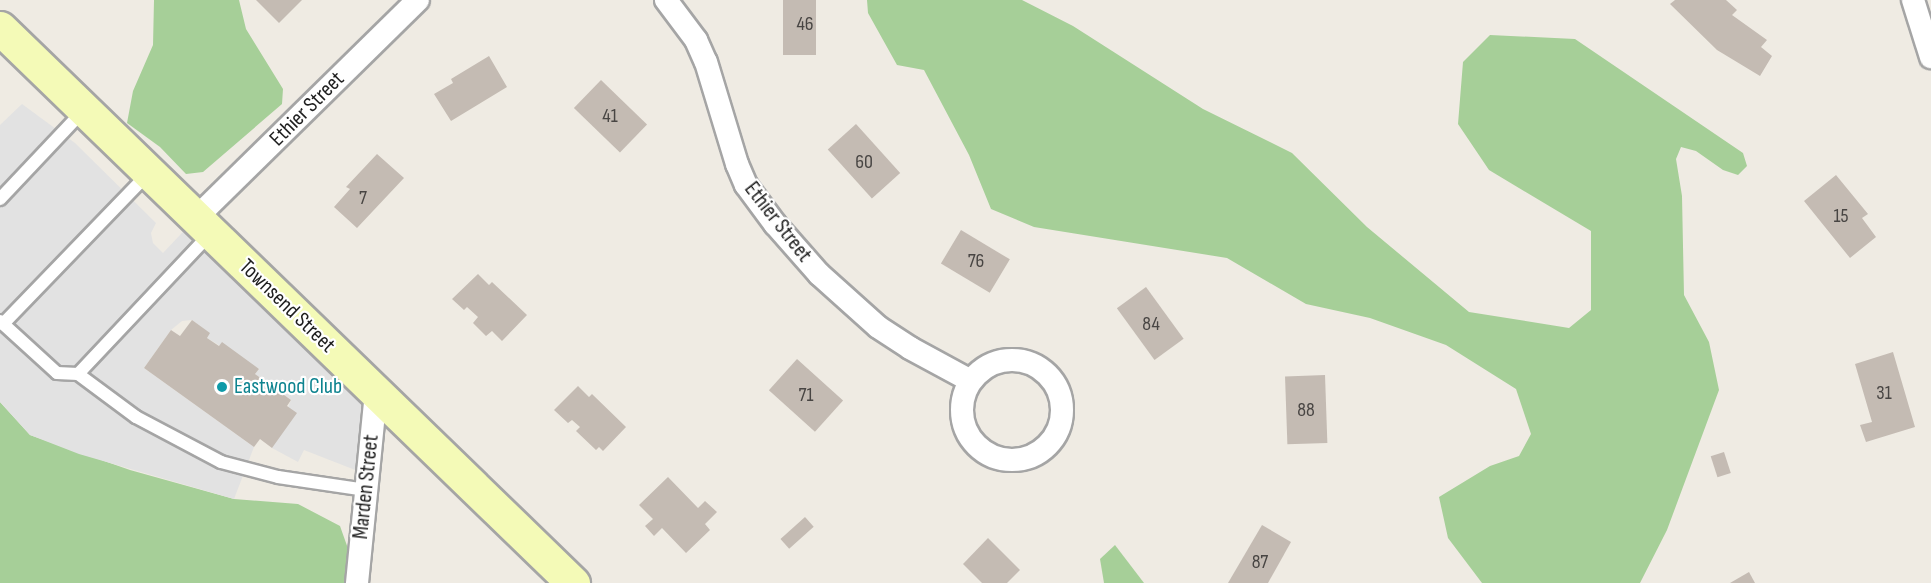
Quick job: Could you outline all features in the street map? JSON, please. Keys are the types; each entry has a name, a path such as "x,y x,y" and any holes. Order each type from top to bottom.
{"street":[{"name":"Ethier Street","path":"204,226 418,0"},
{"name":"Ethier Street","path":"666,0 696,40 706,62 737,164 746,184 775,224 826,280 878,327 910,348 971,381"},
{"path":"1912,0 1931,57"},
{"name":"Townsend Street","path":"0,28 573,583"},
{"path":"1007,360 1017,360 1037,367 1053,381 1062,399 1061,420 1053,440 1045,449 1023,460 1004,460 983,451 968,434 962,413 963,402 971,381 987,367 1007,360"},
{"name":"Marden Street","path":"357,583 376,392"}],"lane":[{"path":"0,200 84,110"},
{"path":"149,172 2,322 57,373 78,374 136,417 221,462 278,477 366,490"},
{"path":"78,374 204,226"}],"green space":[{"path":"154,0 239,0 246,29 283,89 282,104 203,172 186,174 160,147 127,123 133,91 153,45"},
{"path":"867,0 1022,0 1073,26 1203,109 1292,153 1367,227 1469,312 1569,328 1591,310 1591,231 1489,170 1458,124 1463,62 1490,35 1575,39 1743,153 1747,166 1738,175 1723,170 1696,151 1681,147 1676,159 1682,196 1684,295 1709,342 1719,390 1667,530 1640,583 1482,583 1448,538 1439,497 1490,466 1519,456 1531,434 1516,389 1446,345 1370,318 1306,304 1227,258 1034,227 991,209 969,155 924,70 897,65 868,13"},
{"path":"0,402 30,435 130,470 234,499 298,504 340,526 351,557 348,583 0,583"},
{"path":"1115,545 1144,583 1104,583 1100,559"}],"shaded area":[{"path":"22,104 75,143 156,223 151,233 153,243 163,253 196,218 376,392 368,475 304,450 298,462 272,448 291,400 255,374 259,369 207,338 209,333 192,320 182,321 171,330 144,368 254,447 234,499 79,454 30,435 0,402 0,125"}],"building":[{"path":"256,0 302,0 279,23"},
{"path":"783,0 816,0 816,55 783,55"},
{"path":"1675,0 1726,0 1737,10 1732,15 1767,40 1761,47 1772,56 1760,76 1717,50 1670,4"},
{"path":"489,56 507,87 451,121 434,94 453,83 451,79"},
{"path":"601,80 647,124 620,153 574,108"},
{"path":"856,124 900,173 872,198 828,149"},
{"path":"377,154 404,178 357,228 334,207 350,189 346,187"},
{"path":"1836,175 1868,214 1862,218 1876,237 1850,258 1804,201"},
{"path":"961,230 1010,259 990,293 941,263"},
{"path":"478,274 489,285 492,282 527,315 502,341 492,331 486,336 473,323 478,317 467,307 464,310 452,299"},
{"path":"1146,287 1184,339 1154,360 1117,308"},
{"name":"Eastwood Club","path":"192,320 210,333 207,338 219,346 222,342 259,369 255,374 291,400 287,406 297,413 272,448 260,439 254,447 144,368 171,330 180,336"},
{"path":"1893,352 1915,427 1866,442 1860,425 1872,422 1855,364"},
{"path":"797,359 843,400 815,432 769,390"},
{"path":"1325,375 1327,443 1287,444 1285,376"},
{"path":"578,386 589,397 592,394 626,427 603,451 599,447 596,450 576,431 580,427 572,420 568,423 554,410"},
{"path":"1724,452 1731,473 1717,477 1711,456"},
{"path":"668,477 698,508 705,501 717,512 705,524 710,530 686,553 662,528 654,536 645,526 653,519 639,505"},
{"path":"805,517 814,527 789,549 780,539"},
{"path":"1262,525 1291,542 1268,583 1228,583"},
{"path":"988,538 1020,570 1007,583 982,583 963,564"},
{"path":"1749,572 1755,583 1730,583"}],"place":[{"name":"Eastwood Club","path":"222,387"}]}
